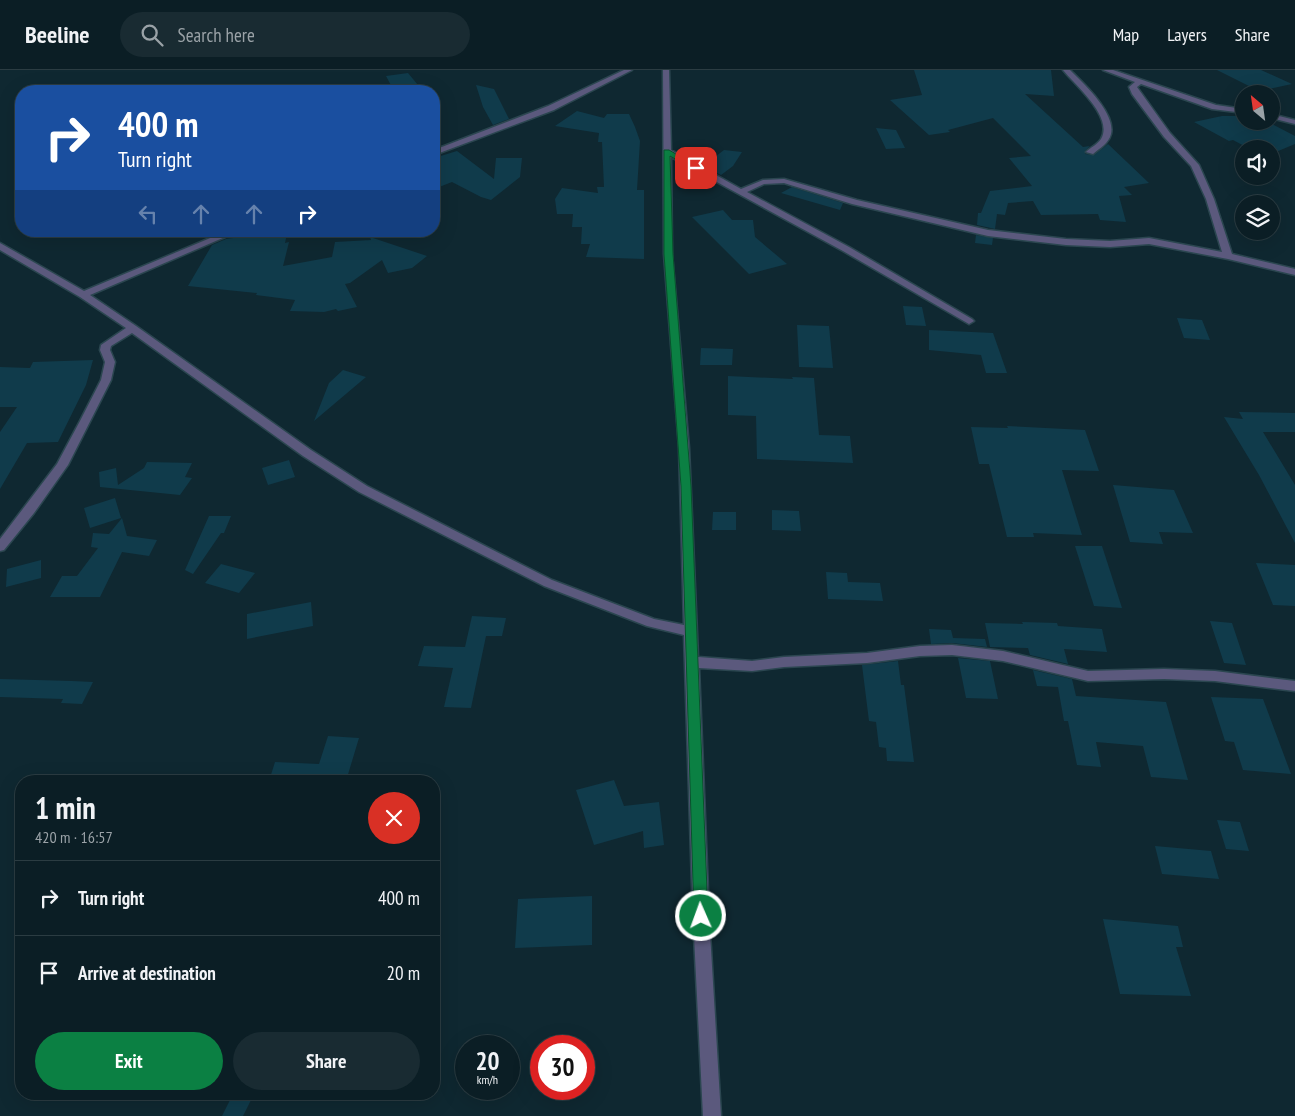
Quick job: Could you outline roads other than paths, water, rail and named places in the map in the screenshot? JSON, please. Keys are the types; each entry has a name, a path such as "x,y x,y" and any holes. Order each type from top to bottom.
{"street":[{"path":"440,151 551,108 629,70"},
{"path":"666,70 668,254 684,448 701,916 712,1116"},
{"path":"1066,70 1099,107 1107,123 1107,134 1103,142 1090,152"},
{"path":"1106,70 1215,107 1235,110"},
{"path":"1139,82 1133,87 1136,94 1167,135 1195,165 1210,199 1228,256"},
{"path":"1280,118 1295,122"},
{"path":"666,151 846,248 969,321"},
{"path":"740,192 764,182 784,180 855,202 988,233 1066,242 1110,244 1149,241 1228,256 1295,272"},
{"path":"83,295 221,237"},
{"path":"0,246 83,295 133,328 307,453 363,489 548,583 652,622 692,632"},
{"path":"0,547 35,503 72,448 106,380 110,362 105,350 106,345 133,328"},
{"path":"693,662 752,666 784,662 868,658 920,651 952,650 1003,656 1088,676 1164,674 1215,676 1295,686"}]}
